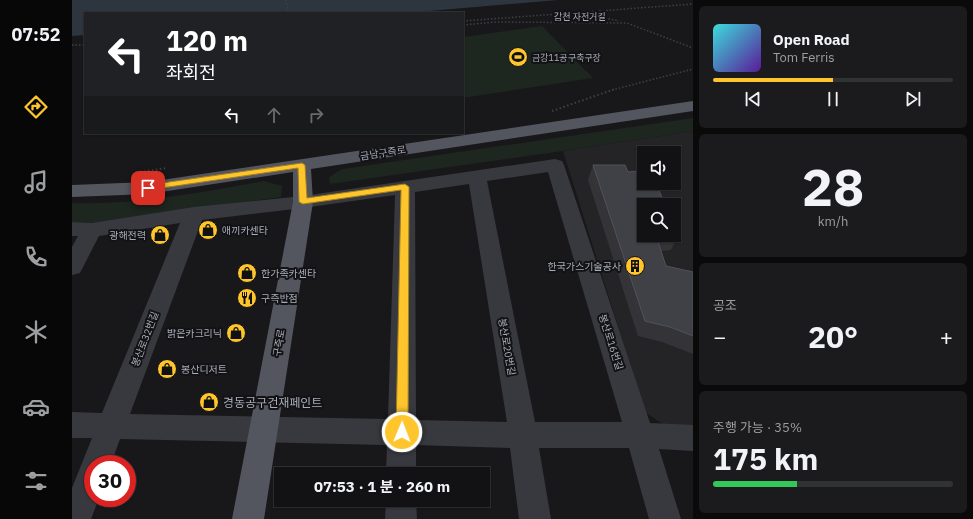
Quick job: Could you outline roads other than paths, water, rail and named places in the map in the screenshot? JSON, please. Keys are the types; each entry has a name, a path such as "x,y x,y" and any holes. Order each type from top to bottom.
{"main road":[{"name":"금남구즉로","path":"72,191 148,188 693,106"},
{"name":"구즉로","path":"248,519 265,429 303,202 302,165"}],"street":[{"name":"봉산로16번길","path":"477,176 555,165 665,519"},
{"path":"72,267 82,230 194,214 303,202 477,176"},
{"name":"봉산로20번길","path":"477,176 523,435 535,519"},
{"path":"401,467 405,187"},
{"name":"봉산로32번길","path":"100,455 194,214"},
{"path":"72,426 523,435 640,435 693,438"},
{"path":"75,519 84,496"},
{"path":"401,507 401,519"}],"place":[{"name":"금강11공구축구장","path":"518,57"},
{"name":"애끼카센타","path":"208,230"},
{"name":"광해전력","path":"160,235"},
{"name":"한국가스기술공사","path":"635,266"},
{"name":"한가족카센타","path":"247,273"},
{"name":"구즉반점","path":"247,298"},
{"name":"밝은카크리닉","path":"236,333"},
{"name":"봉산디저트","path":"167,369"},
{"name":"경동공구건재페인트","path":"209,402"}]}
